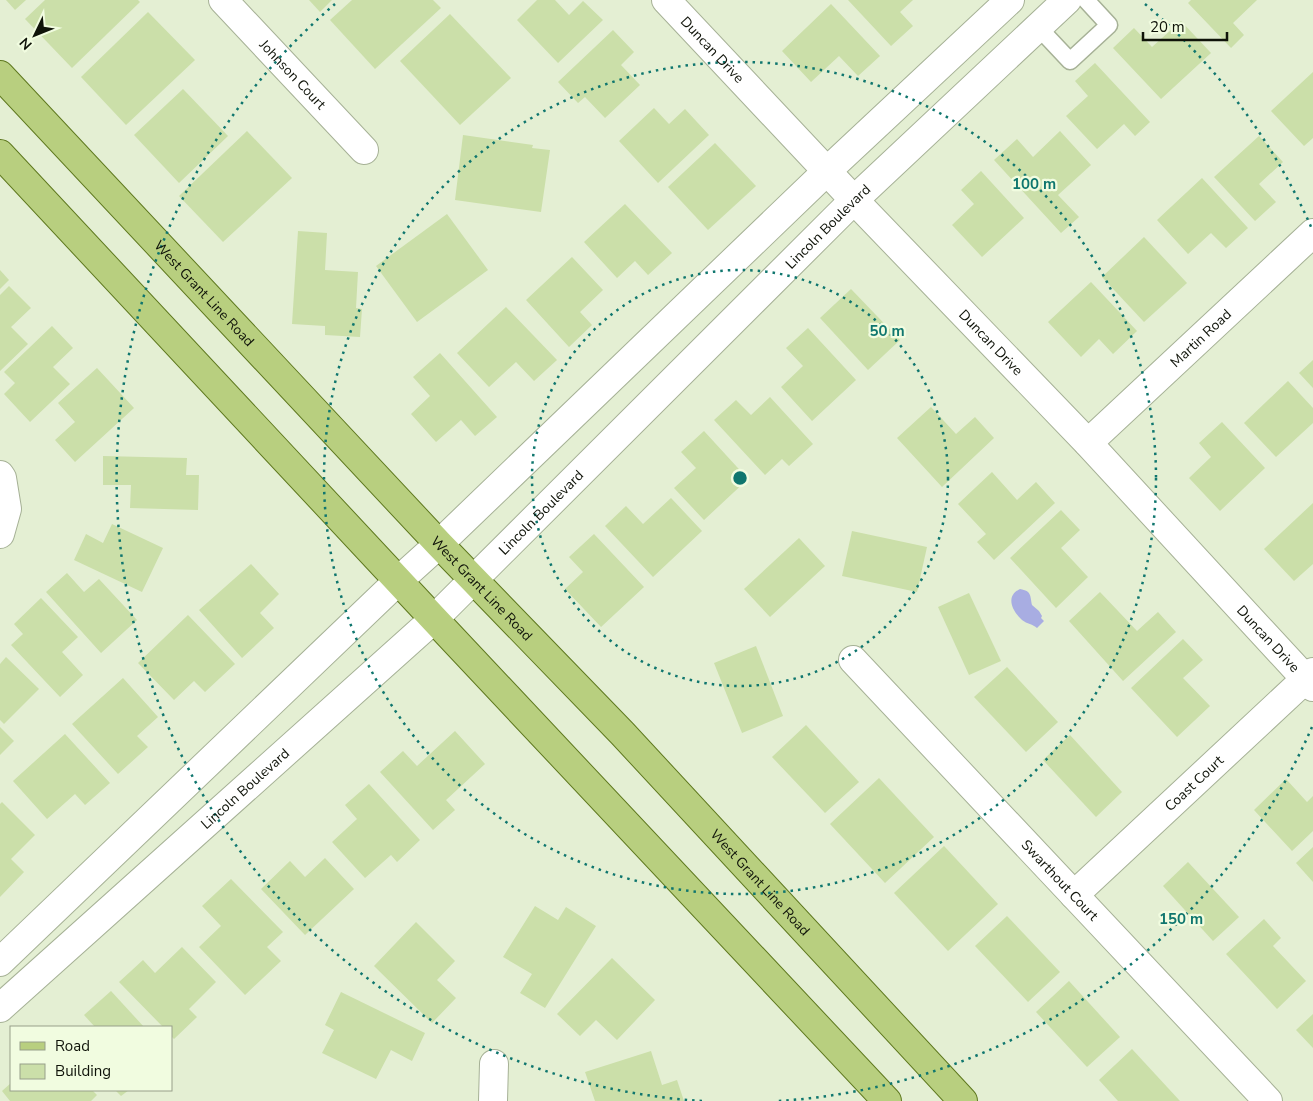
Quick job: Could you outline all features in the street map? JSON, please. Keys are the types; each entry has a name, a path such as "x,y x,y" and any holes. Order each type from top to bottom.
{"main road":[{"name":"West Grant Line Road","path":"0,75 473,580 622,733 963,1101"},
{"path":"0,154 887,1101"}],"street":[{"name":"Johnson Court","path":"223,0 364,150"},
{"name":"Duncan Drive","path":"666,0 1310,679"},
{"path":"0,962 827,171 1010,0"},
{"name":"Lincoln Boulevard","path":"0,1008 434,619 854,200 1067,0"},
{"name":"Martin Road","path":"1088,443 1313,233"},
{"path":"0,475 8,509 0,534"},
{"name":"Swarthout Court","path":"854,660 1268,1101"},
{"name":"Coast Court","path":"1074,895 1310,679"},
{"path":"492,1101 494,1064"}],"lane":[{"path":"1038,27 1070,61 1109,25 1086,0"}],"water":[{"path":"1020,589 1029,593 1032,605 1042,616 1041,618 1044,621 1037,628 1022,620 1013,608 1011,600 1015,592"}],"building":[{"path":"6,0 26,0 15,10"},
{"path":"45,0 138,0 140,2 72,68 25,19"},
{"path":"309,0 332,0 320,12"},
{"path":"352,0 433,0 441,8 375,69 330,20"},
{"path":"537,0 555,0 569,15 583,1 603,20 558,63 517,20"},
{"path":"848,0 913,0 900,12 913,26 891,46"},
{"path":"1191,0 1257,0 1233,23 1244,35 1231,48 1188,3"},
{"path":"831,4 880,56 858,76 839,56 811,82 782,51"},
{"path":"148,12 195,60 126,125 81,77"},
{"path":"450,14 511,78 460,125 400,61"},
{"path":"1181,21 1211,53 1161,99 1113,48 1134,28 1152,47"},
{"path":"613,30 634,52 621,65 640,85 605,118 585,97 578,103 558,82"},
{"path":"1095,63 1150,122 1135,136 1124,124 1097,149 1066,116 1088,96 1075,81"},
{"path":"1313,72 1313,138 1304,146 1271,111"},
{"path":"183,89 228,136 179,183 134,135"},
{"path":"654,108 669,124 685,109 709,135 658,183 619,141"},
{"path":"247,131 292,178 223,242 179,196"},
{"path":"1060,131 1091,165 1058,195 1079,217 1061,233 994,160 1017,139 1033,157"},
{"path":"463,135 533,145 532,148 550,150 541,212 455,200"},
{"path":"1259,136 1283,162 1259,184 1276,202 1255,221 1214,177"},
{"path":"715,143 756,186 708,230 668,187"},
{"path":"981,171 1024,218 982,257 952,225 974,204 961,190"},
{"path":"1202,178 1248,228 1226,248 1211,233 1188,254 1157,220"},
{"path":"625,204 672,253 648,275 635,261 617,278 584,242"},
{"path":"447,214 488,270 417,322 376,266"},
{"path":"298,231 327,233 325,270 358,272 356,308 362,309 360,337 325,335 325,326 292,324"},
{"path":"1144,237 1187,283 1144,322 1102,277"},
{"path":"572,257 603,290 580,312 592,325 569,347 526,300"},
{"path":"0,270 9,280 0,289"},
{"path":"1091,282 1137,331 1113,354 1099,339 1081,357 1048,322"},
{"path":"9,286 31,308 11,327 28,344 0,371 0,295"},
{"path":"851,289 900,340 868,370 820,318"},
{"path":"506,307 557,360 534,381 516,362 489,387 457,353"},
{"path":"52,326 73,348 53,367 70,384 30,422 4,394 15,383 4,372"},
{"path":"808,328 856,380 812,421 781,387 803,366 786,348"},
{"path":"440,353 497,417 475,436 461,420 436,442 411,414 430,396 413,377"},
{"path":"1313,360 1313,388 1299,373"},
{"path":"97,368 134,408 75,462 55,440 75,422 58,403"},
{"path":"1288,381 1313,408 1313,423 1276,457 1244,423"},
{"path":"770,397 813,444 789,466 782,459 765,475 714,420 736,400 751,415"},
{"path":"931,407 956,434 975,417 994,438 942,487 897,438"},
{"path":"1222,422 1265,468 1220,511 1189,478 1211,457 1199,443"},
{"path":"704,431 748,479 704,520 674,488 696,468 681,452"},
{"path":"103,456 187,458 186,475 199,475 198,510 130,508 131,485 103,485"},
{"path":"992,472 1017,500 1036,482 1055,503 994,560 977,542 986,534 958,504"},
{"path":"671,498 702,531 653,577 605,526 626,506 643,524"},
{"path":"1313,503 1313,564 1294,581 1264,549"},
{"path":"1061,510 1080,530 1061,548 1088,577 1056,608 1010,558"},
{"path":"112,524 163,548 142,592 74,560 86,534 103,543"},
{"path":"852,531 927,547 917,592 842,576"},
{"path":"594,534 644,587 601,627 565,589 583,572 569,557"},
{"path":"799,538 825,566 770,617 744,589"},
{"path":"251,564 279,594 260,613 274,628 242,658 199,610"},
{"path":"67,573 84,592 99,579 137,620 101,653 46,592"},
{"path":"1100,592 1137,631 1158,612 1176,632 1123,681 1069,621"},
{"path":"969,593 1001,661 969,675 938,607"},
{"path":"41,598 78,637 62,652 83,675 60,697 11,645 23,634 14,624"},
{"path":"188,615 235,664 205,692 194,681 174,700 138,663"},
{"path":"1183,639 1203,660 1183,678 1210,706 1177,737 1131,688"},
{"path":"756,646 783,716 742,733 714,663"},
{"path":"6,657 39,689 4,724 0,720 0,664"},
{"path":"1007,667 1058,722 1026,752 974,697"},
{"path":"123,678 158,717 137,736 148,747 118,774 72,724"},
{"path":"806,725 859,782 825,813 772,757"},
{"path":"0,727 14,741 0,755"},
{"path":"455,731 485,764 446,800 455,810 433,830 380,772 403,751 417,766"},
{"path":"65,734 110,783 85,805 75,794 47,819 13,781"},
{"path":"1070,735 1122,792 1096,817 1043,760"},
{"path":"879,778 934,837 885,883 830,824"},
{"path":"1286,779 1307,802 1313,796 1313,831 1292,851 1254,810"},
{"path":"369,784 420,840 397,862 391,855 365,878 332,842 357,819 345,805"},
{"path":"2,802 35,835 11,859 24,872 0,897 0,804"},
{"path":"944,846 998,904 948,951 894,893"},
{"path":"1313,847 1313,882 1296,863"},
{"path":"325,858 354,889 305,935 261,889 290,861 305,877"},
{"path":"1188,862 1239,917 1213,941 1163,886"},
{"path":"231,879 283,932 267,947 281,961 245,995 199,947 221,926 202,906"},
{"path":"535,906 558,920 566,907 596,926 545,1008 520,993 532,974 503,957"},
{"path":"1007,916 1060,972 1028,1002 975,946"},
{"path":"1264,919 1281,938 1273,946 1306,981 1277,1009 1226,954"},
{"path":"416,922 455,961 437,980 456,998 432,1023 374,966"},
{"path":"182,947 216,982 189,1009 197,1017 174,1039 172,1037 172,1026 162,1026 119,982 143,960 155,973"},
{"path":"612,958 655,1000 617,1040 596,1020 580,1036 557,1014"},
{"path":"1069,981 1120,1037 1087,1067 1036,1012"},
{"path":"111,991 143,1026 94,1026 84,1015"},
{"path":"341,992 425,1033 412,1061 391,1050 376,1079 322,1053 334,1030 325,1025"},
{"path":"1313,1014 1313,1048 1296,1030"},
{"path":"1132,1049 1180,1101 1118,1101 1099,1080"},
{"path":"651,1051 662,1085 677,1080 684,1101 595,1101 585,1072"},
{"path":"10,1084 10,1091 93,1091 97,1095 91,1101 10,1101 2,1091"},
{"path":"116,1091 128,1091 121,1096"}]}
